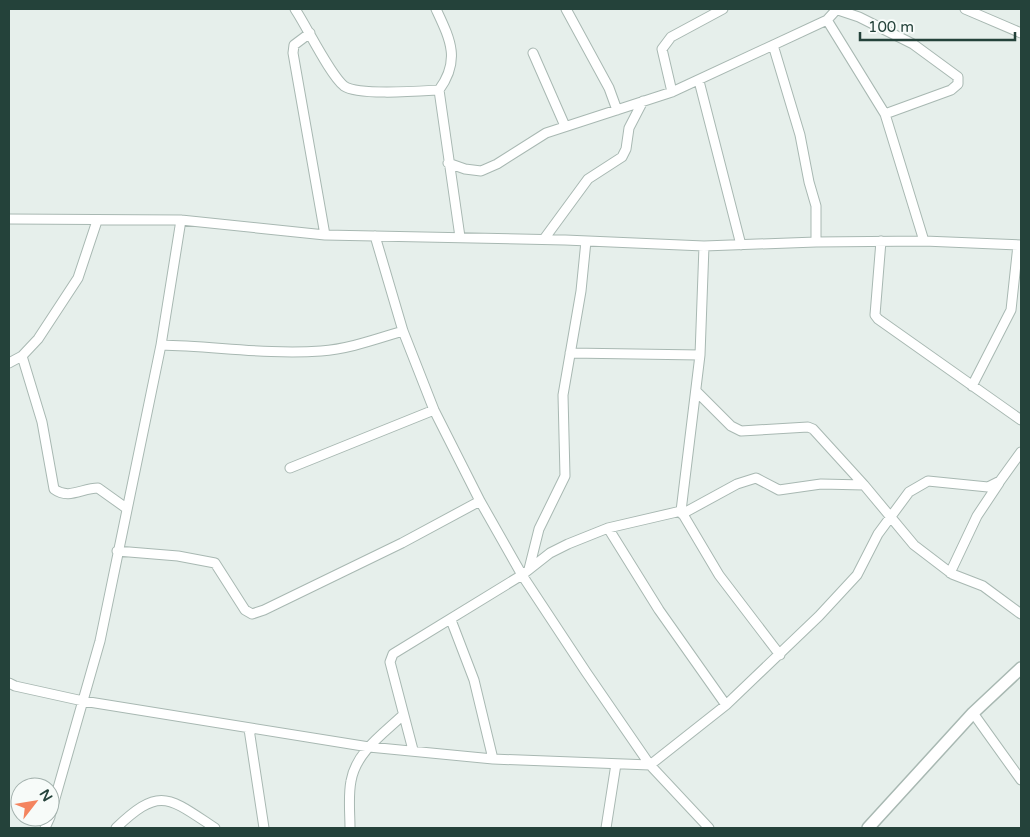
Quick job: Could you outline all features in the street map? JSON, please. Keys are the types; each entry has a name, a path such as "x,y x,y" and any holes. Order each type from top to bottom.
{"street":[{"path":"436,9 447,34 453,60 449,76 439,90 448,164 460,237"},
{"path":"566,9 609,88 617,110"},
{"path":"701,9 708,16"},
{"path":"672,92 662,48 671,37 723,9"},
{"path":"448,164 481,171 497,164 546,133 643,102 699,81 826,20 836,9 859,17 913,44 958,77 958,84 951,90 885,114"},
{"path":"965,9 1021,33"},
{"path":"298,10 338,78 351,90 408,92 439,90"},
{"path":"826,20 885,114 924,241"},
{"path":"310,33 294,45 293,53 325,235"},
{"path":"773,45 800,135 809,182 816,206 816,242"},
{"path":"533,53 565,126"},
{"path":"699,81 741,245"},
{"path":"544,239 588,179 622,157 626,149 630,128 643,102"},
{"path":"9,219 181,220 325,235 544,239 704,246 881,241 1019,245 1011,310 972,386"},
{"path":"60,781 100,641 117,551 161,345 181,220"},
{"path":"9,363 22,356 38,339 78,278 97,221"},
{"path":"375,236 402,331 434,410 480,501 522,575 650,765 709,828"},
{"path":"530,569 539,529 566,476 563,395 581,291 586,241"},
{"path":"881,241 875,315 884,324 1021,420"},
{"path":"704,246 700,356 682,512 719,575 780,654"},
{"path":"161,345 279,352 323,351 365,342 402,331"},
{"path":"570,353 700,356"},
{"path":"22,356 42,422 54,489 61,494 69,495 81,490 98,488 126,508"},
{"path":"696,390 732,426 741,431 808,426 813,429 914,544 950,573 982,586 1021,614"},
{"path":"290,468 434,410"},
{"path":"950,573 977,516 1021,452"},
{"path":"413,750 390,658 403,646 451,620 568,544 608,528 682,512 737,484 756,478 779,490 821,484 864,485"},
{"path":"9,683 83,701 369,747 494,759 650,765 726,705 819,616 857,575 890,517 909,492 928,481 988,487 1000,481"},
{"path":"117,551 178,556 215,563 245,610 252,614 402,543 480,501"},
{"path":"608,528 659,610 726,705"},
{"path":"451,620 474,680 494,759"},
{"path":"868,828 973,713 1021,668"},
{"path":"973,713 1021,780"},
{"path":"350,828 351,782 359,759 403,715"},
{"path":"249,729 264,828"},
{"path":"606,828 616,764"},
{"path":"116,828 134,810 158,799 169,800 214,828"}]}
